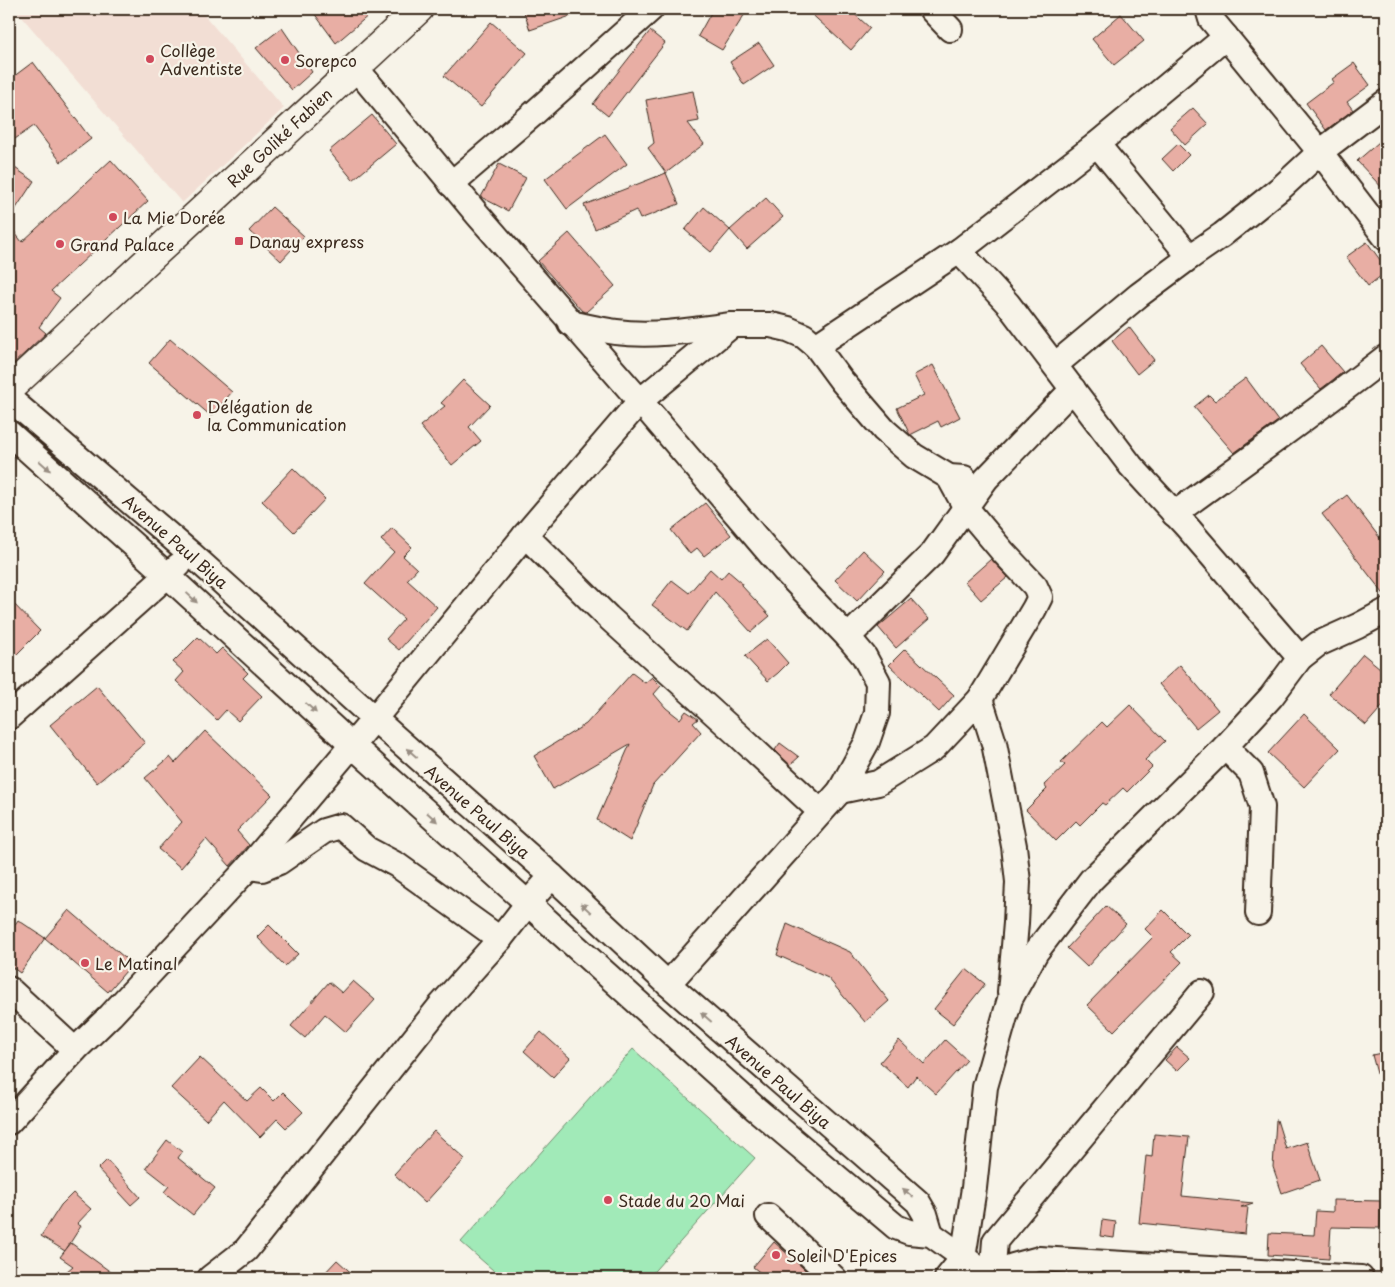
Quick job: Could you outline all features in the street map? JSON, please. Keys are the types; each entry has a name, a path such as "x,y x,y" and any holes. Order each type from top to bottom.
{"highway":[{"name":"Rue Goliké Fabien","path":"9,398 419,9"}],"street":[{"path":"451,184 532,116 651,9"},
{"path":"931,9 950,29"},
{"path":"1208,9 1211,19 1320,152 1386,238"},
{"path":"816,346 960,251 1097,144 1226,37"},
{"path":"356,67 451,184 570,323 640,401 784,570 848,637 864,656 878,682 877,714 867,742 840,791 668,984"},
{"path":"1055,365 1139,294 1222,235 1277,192 1320,152 1386,102"},
{"path":"1097,144 1190,256"},
{"path":"960,251 1008,304 1131,466 1300,658"},
{"path":"570,323 616,332 646,333 680,332 732,325 771,325 788,329 804,336 816,346 841,380 884,430 914,456 949,478 966,508 1003,552 1036,586 1040,597 980,699 934,748 878,783 840,791"},
{"path":"9,1122 75,1050 112,1016 249,867 352,746 524,535 640,401 732,325"},
{"path":"1174,514 1386,357"},
{"path":"848,637 932,554 986,479 1074,389"},
{"name":"Avenue Paul Biya","path":"9,398 191,554 552,876 668,984 918,1202 925,1214 931,1234"},
{"path":"9,433 168,576 352,746 756,1109 896,1227 909,1232 931,1234 992,1278"},
{"path":"949,478 986,479"},
{"path":"524,535 608,617 821,812"},
{"path":"9,718 191,554"},
{"path":"1010,999 1036,952 1091,880 1225,747 1271,697 1300,658 1318,644 1386,611"},
{"path":"947,1278 963,1258 974,1188 986,1088 1010,999 1016,923 1018,882 1014,846 994,743 980,699"},
{"path":"1225,747 1251,773 1262,807 1258,913"},
{"path":"249,867 262,869 279,862 324,831 341,826 367,849 398,865 500,939"},
{"path":"210,1278 246,1250 440,1005 500,939 552,876"},
{"path":"9,989 75,1050"},
{"path":"992,1278 995,1241 1202,992"},
{"path":"768,1216 834,1278"},
{"path":"992,1278 1013,1266 1039,1259 1305,1277 1361,1278"}],"shaded area":[{"name":"Collège Adventiste","path":"15,9 199,9 284,108 182,203"}],"green space":[{"name":"Stade du 20 Mai","path":"633,1049 755,1158 648,1278 502,1278 461,1242"}],"building":[{"path":"311,9 376,9 336,43"},
{"path":"523,9 584,9 585,11 530,30"},
{"path":"713,9 748,9 722,50 698,36"},
{"path":"806,9 849,9 870,28 851,50"},
{"path":"1121,14 1144,41 1114,65 1092,39"},
{"path":"491,22 527,53 481,107 444,76"},
{"name":"Sorepco","path":"282,28 312,72 292,90 256,48"},
{"path":"650,31 665,43 608,116 593,104"},
{"path":"759,43 774,65 744,85 730,62"},
{"path":"33,62 91,139 61,162 34,126 9,143 9,80"},
{"path":"1354,63 1370,85 1347,102 1353,110 1326,130 1306,103 1334,82 1332,79"},
{"path":"693,91 699,121 688,123 704,144 666,173 648,148 654,143 646,100"},
{"path":"1193,108 1208,124 1185,145 1170,128"},
{"path":"372,115 396,144 353,180 329,151"},
{"path":"605,134 627,164 567,209 545,179"},
{"path":"1386,136 1386,192 1357,161"},
{"path":"1178,144 1189,155 1173,171 1162,159"},
{"path":"111,160 148,201 51,291 60,298 39,327 46,333 9,368 9,225 22,242"},
{"path":"9,164 34,181 9,219"},
{"path":"499,164 526,178 508,211 481,197"},
{"path":"666,173 679,204 640,219 636,210 595,229 584,205"},
{"path":"766,198 783,217 747,249 730,230"},
{"path":"272,207 304,236 281,261 249,231"},
{"path":"704,207 730,230 711,252 685,230"},
{"path":"569,233 615,286 586,312 582,311 538,261"},
{"path":"1367,242 1386,268 1386,272 1368,286 1346,257"},
{"path":"1129,327 1154,360 1137,374 1112,341"},
{"path":"170,339 232,392 211,416 149,363"},
{"path":"1321,346 1343,372 1321,389 1300,364"},
{"path":"933,365 960,417 941,427 938,421 910,435 897,408 924,395 914,375"},
{"path":"1246,378 1278,421 1234,453 1194,407 1209,395 1215,401"},
{"path":"463,380 490,405 469,427 481,441 452,465 420,426 445,406 441,403"},
{"path":"293,468 325,499 294,532 262,501"},
{"path":"1347,495 1386,546 1386,597 1322,514"},
{"path":"705,503 731,535 704,556 697,548 690,554 671,530"},
{"path":"392,528 412,547 403,556 417,569 407,580 437,607 399,650 386,639 404,619 365,584 394,552 381,540"},
{"path":"863,550 885,571 857,601 835,580"},
{"path":"991,559 1008,577 981,600 965,582"},
{"path":"710,569 721,579 728,571 742,583 741,585 770,616 751,632 715,592 687,631 652,605 672,580 689,593"},
{"path":"9,599 40,631 9,662"},
{"path":"911,599 929,619 896,648 878,627"},
{"path":"198,637 216,654 222,648 248,673 243,678 262,696 238,721 226,710 217,720 176,681 184,672 173,662"},
{"path":"767,639 788,663 768,681 745,656"},
{"path":"905,649 954,695 939,712 889,665"},
{"path":"1363,654 1386,673 1386,702 1366,725 1329,694"},
{"path":"1180,665 1218,710 1196,728 1159,684"},
{"path":"632,673 645,683 652,677 661,686 654,694 666,708 680,719 686,711 698,719 693,723 701,732 653,785 630,841 597,820 630,744 553,789 534,756 586,724"},
{"path":"97,686 145,743 97,783 50,725"},
{"path":"1130,705 1165,741 1145,760 1152,767 1127,792 1123,788 1105,805 1102,803 1080,825 1076,821 1056,841 1026,810 1047,789 1044,785 1065,765 1061,762 1102,722 1107,727"},
{"path":"1304,714 1340,749 1304,787 1268,753"},
{"path":"205,731 272,795 237,831 249,845 230,866 206,839 181,868 158,849 182,822 145,778 170,757 175,763"},
{"path":"780,743 799,757 790,765 775,750"},
{"path":"1106,906 1126,924 1087,967 1067,948"},
{"path":"69,910 132,964 108,992 45,938"},
{"path":"1163,910 1188,935 1171,952 1182,962 1114,1031 1087,1005 1153,937 1145,929"},
{"path":"18,920 45,938 20,973 9,965 9,933"},
{"path":"787,924 850,952 889,1001 865,1022 828,978 777,955"},
{"path":"269,925 298,954 285,966 257,937"},
{"path":"966,969 985,984 953,1024 934,1009"},
{"path":"353,981 375,1000 346,1032 325,1014 305,1038 291,1026 329,982 342,993"},
{"path":"541,1032 570,1058 553,1077 524,1051"},
{"path":"899,1040 924,1064 945,1040 967,1060 936,1094 916,1076 908,1087 880,1062"},
{"path":"1177,1047 1190,1058 1177,1071 1165,1060"},
{"path":"1386,1052 1386,1091 1382,1092 1372,1055"},
{"path":"200,1057 247,1101 261,1088 274,1101 283,1092 303,1112 286,1128 277,1119 260,1137 224,1100 206,1120 171,1088"},
{"path":"1276,1120 1286,1149 1307,1142 1320,1180 1282,1193 1273,1167"},
{"path":"434,1131 465,1159 425,1203 394,1174"},
{"path":"1154,1134 1189,1137 1182,1196 1253,1203 1241,1207 1248,1207 1245,1234 1139,1223 1146,1156 1152,1157"},
{"path":"167,1140 182,1152 178,1158 215,1188 193,1215 164,1192 169,1186 146,1168"},
{"path":"107,1160 140,1197 131,1205 98,1169"},
{"path":"73,1193 91,1209 77,1224 81,1226 65,1251 41,1236 61,1205"},
{"path":"1333,1200 1381,1201 1380,1228 1331,1227 1329,1259 1268,1255 1269,1233 1314,1235 1316,1211 1333,1212"},
{"path":"1102,1220 1116,1222 1114,1238 1100,1236"},
{"name":"Soleil D'Epices","path":"774,1242 814,1278 767,1278 753,1267"},
{"path":"71,1243 119,1278 72,1278 66,1272 73,1266 60,1257"},
{"path":"337,1260 357,1278 320,1278"}],"place":[{"name":"Collège Adventiste","path":"150,59"},
{"name":"Sorepco","path":"285,60"},
{"name":"La Mie Dorée","path":"113,217"},
{"name":"Danay express","path":"239,241"},
{"name":"Grand Palace","path":"60,244"},
{"name":"Délégation de la Communication","path":"197,415"},
{"name":"Le Matinal","path":"85,963"},
{"name":"Stade du 20 Mai","path":"608,1200"},
{"name":"Soleil D'Epices","path":"776,1255"}]}
